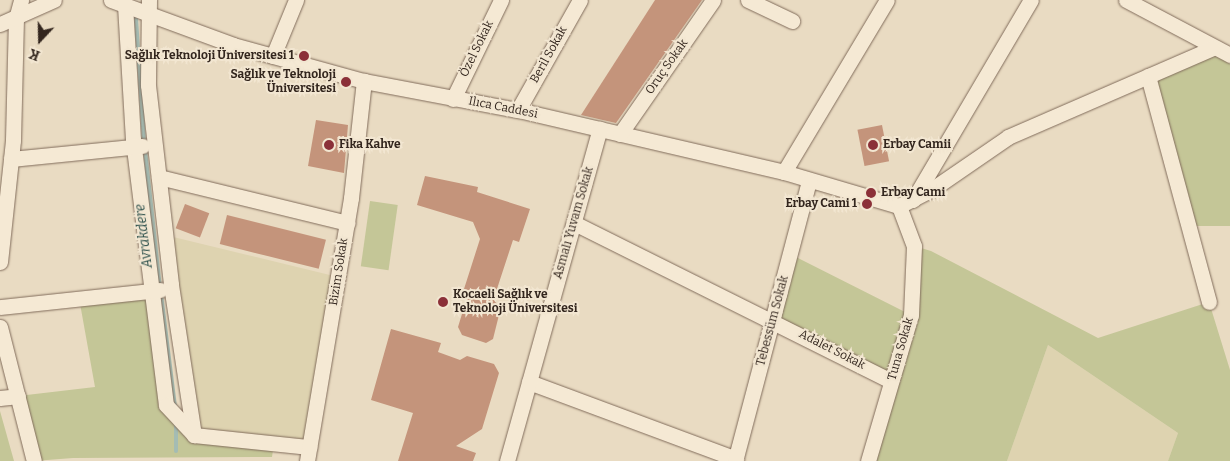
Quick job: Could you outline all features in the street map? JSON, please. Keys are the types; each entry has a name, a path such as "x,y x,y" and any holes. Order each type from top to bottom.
{"street":[{"path":"0,262 11,159 16,19 21,0"},
{"path":"0,24 16,19 54,0"},
{"path":"273,56 296,0"},
{"name":"Özel Sokak","path":"453,99 501,0"},
{"name":"Beril Sokak","path":"518,110 580,0"},
{"name":"Oruç Sokak","path":"620,134 713,0"},
{"path":"748,0 792,21"},
{"path":"784,172 887,0"},
{"path":"906,204 1031,0"},
{"path":"1132,2 1213,48 1230,55"},
{"path":"118,3 166,405 194,435 308,454"},
{"name":"Ilıca Caddesi","path":"118,3 149,7 233,45 364,81 518,110 784,172 809,181 906,204"},
{"path":"149,7 148,85 171,289 194,435"},
{"path":"906,204 1008,138 1213,48"},
{"path":"1148,76 1208,302"},
{"name":"Bizim Sokak","path":"308,454 347,223 364,81"},
{"name":"Asmalı Yuvam Sokak","path":"507,461 600,130"},
{"path":"11,159 155,145"},
{"path":"159,177 347,223"},
{"name":"Tebessüm Sokak","path":"735,460 774,320 809,181"},
{"name":"Tuna Sokak","path":"868,461 911,315 914,246 906,204"},
{"name":"Adalet Sokak","path":"574,223 774,320 892,381"},
{"path":"0,306 171,289"},
{"path":"0,327 34,461"},
{"path":"530,382 735,460"},
{"path":"0,398 18,396"}],"shaded area":[{"path":"165,235 338,277 309,447 194,435"},
{"path":"1048,345 1178,433 1168,461 1007,461"}],"green space":[{"path":"1213,48 1230,55 1230,226 1188,226 1148,76"},
{"path":"370,201 398,205 389,270 361,266"},
{"path":"914,246 931,251 1098,338 1209,302 1230,370 1230,461 1168,461 1178,433 1048,345 1007,461 868,461 891,381 773,320 790,254 911,315"},
{"path":"151,291 166,405 194,435 274,443 272,457 73,458 34,461 18,396 95,387 79,298"},
{"path":"0,411 14,461 0,461"}],"building":[{"path":"655,0 702,0 616,123 581,115"},
{"name":"Fika Kahve","path":"316,120 348,125 344,173 308,166"},
{"name":"Erbay Camii","path":"882,125 889,161 865,166 857,130"},
{"path":"425,176 478,187 477,192 530,209 519,242 513,240 494,298 500,311 493,339 486,343 462,335 458,327 469,291 464,289 480,239 473,222 417,205"},
{"path":"185,204 209,213 200,238 176,228"},
{"path":"227,215 326,240 319,269 220,244"},
{"path":"391,329 441,343 438,352 460,360 467,356 494,364 499,373 482,429 456,446 476,453 473,461 398,461 413,413 371,400"}],"waterway":[{"name":"Avrakdere","path":"136,18 144,143"},
{"name":"Avrakdere","path":"145,150 160,287"},
{"name":"Avrakdere","path":"161,294 175,406"},
{"name":"Avrakdere","path":"176,423 176,451"}],"place":[{"name":"Sağlık Teknoloji Üniversitesi 1","path":"304,56"},
{"name":"Sağlık ve Teknoloji Üniversitesi","path":"346,82"},
{"name":"Fika Kahve","path":"329,145"},
{"name":"Erbay Camii","path":"873,145"},
{"name":"Erbay Cami","path":"871,193"},
{"name":"Erbay Cami 1","path":"867,204"},
{"name":"Kocaeli Sağlık ve Teknoloji Üniversitesi","path":"443,302"}]}
